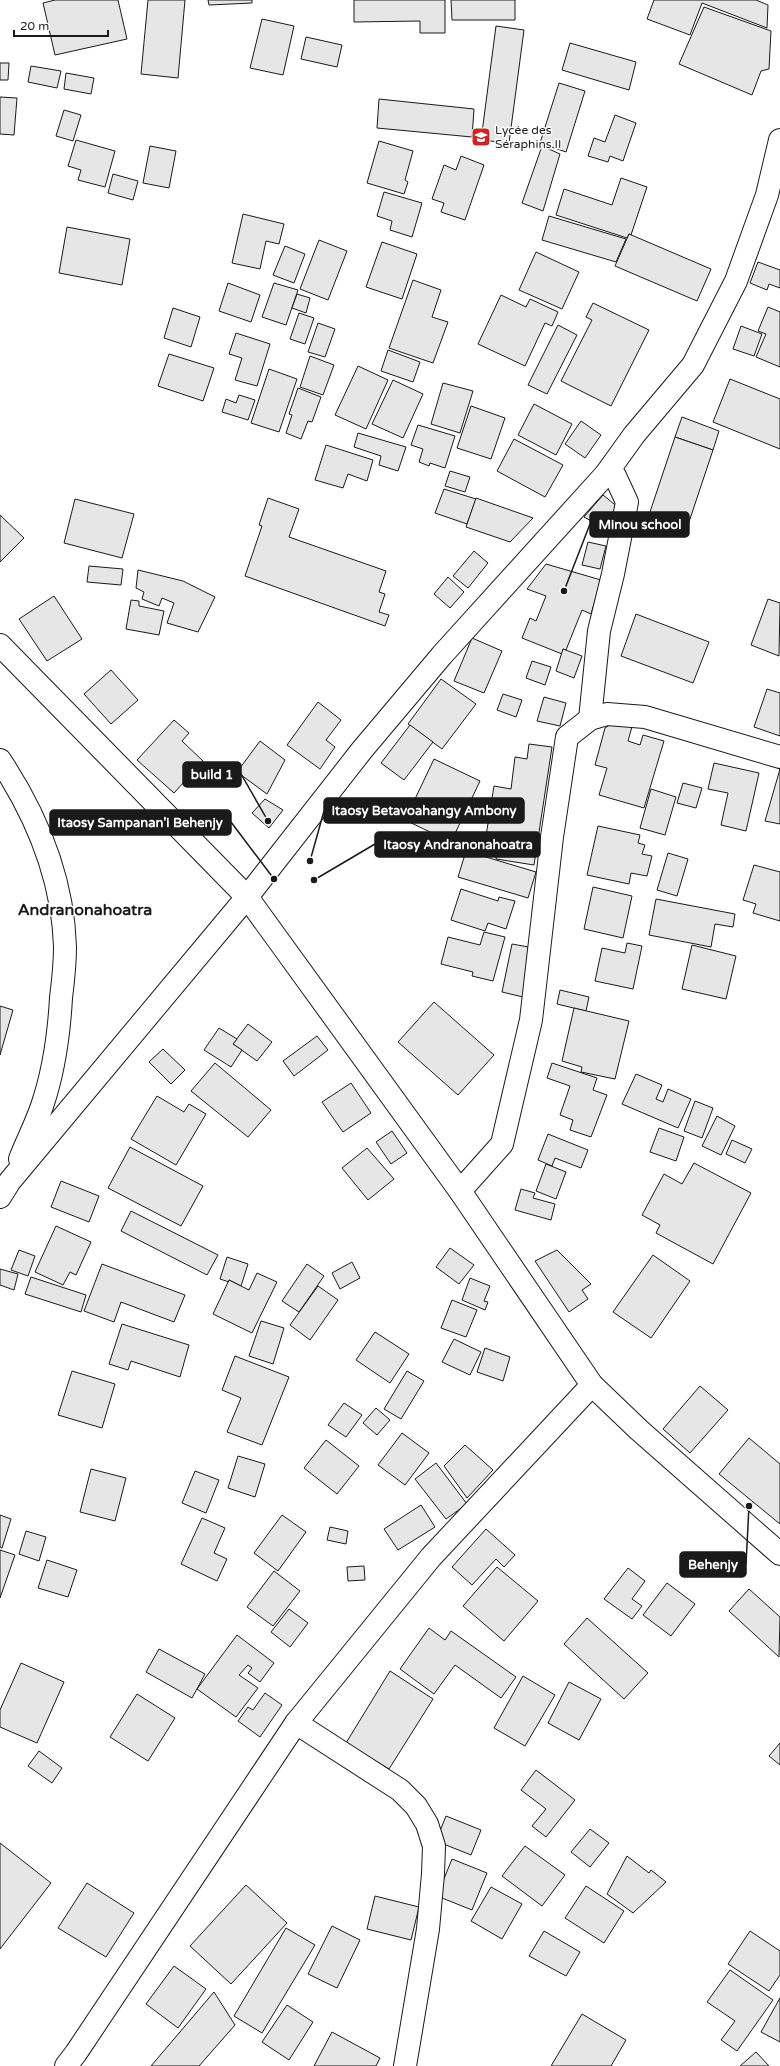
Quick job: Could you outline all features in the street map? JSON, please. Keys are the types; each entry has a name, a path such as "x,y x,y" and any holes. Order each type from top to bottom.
{"street":[{"path":"5,1189 246,897 362,750 442,655 606,474 634,435 693,365 736,281 767,195 780,140"},
{"path":"590,719 599,631 628,502 614,476 606,474"},
{"path":"0,645 246,897 460,1191 592,1385 638,1430 780,1554"},
{"path":"460,1191 502,1144 531,1020 552,837 567,737 590,719 607,714 645,717 780,757"},
{"path":"0,760 35,820 51,862 61,906 65,947 59,1027 53,1065 42,1106 5,1189"},
{"path":"66,2066 296,1723 431,1557 592,1385"},
{"path":"296,1723 400,1790 416,1806 427,1824 434,1846 428,1929 405,2066"}],"building":[{"path":"55,0 118,0 127,39 55,55 43,3"},
{"path":"148,0 185,0 178,78 141,74"},
{"path":"208,0 252,0 252,3 209,5"},
{"path":"354,0 445,0 445,33 420,33 420,21 354,22"},
{"path":"451,0 515,0 515,20 452,20"},
{"path":"654,0 756,0 768,5 767,28 702,3 690,35 647,19"},
{"path":"704,7 771,31 769,69 761,71 752,95 679,64"},
{"path":"262,19 294,26 283,75 250,68"},
{"path":"496,26 524,30 509,143 481,140"},
{"path":"306,37 342,45 337,67 301,59"},
{"path":"570,43 636,62 629,90 562,70"},
{"path":"0,63 9,63 8,80 0,80"},
{"path":"31,66 61,71 57,88 28,82"},
{"path":"66,73 94,78 91,94 64,89"},
{"path":"559,83 585,91 566,152 540,143"},
{"path":"0,97 17,98 14,135 0,134"},
{"path":"379,99 474,109 472,137 377,128"},
{"path":"64,110 81,115 73,141 56,136"},
{"path":"615,115 636,123 623,161 610,156 608,162 588,156 594,138 605,142"},
{"path":"76,140 115,151 105,187 78,180 81,170 68,166"},
{"path":"379,141 413,151 405,180 408,182 404,194 367,183"},
{"path":"150,146 176,151 169,188 143,183"},
{"path":"542,146 560,154 543,211 522,203"},
{"path":"461,156 484,165 465,220 441,212 444,203 432,199 444,165 456,170"},
{"path":"113,174 138,181 133,200 108,193"},
{"path":"621,178 647,187 631,235 629,234 627,238 556,215 564,189 612,205"},
{"path":"384,192 422,203 412,237 390,230 392,221 377,216"},
{"path":"243,214 284,224 279,244 266,241 260,269 232,263"},
{"path":"549,216 626,239 616,262 542,240"},
{"path":"67,227 130,239 122,285 59,273"},
{"path":"629,234 711,269 697,301 615,266"},
{"path":"319,240 347,251 328,300 300,289"},
{"path":"382,242 417,254 402,299 366,287"},
{"path":"285,246 305,254 294,283 273,275"},
{"path":"536,252 579,272 562,309 519,290"},
{"path":"758,262 780,270 780,288 769,284 767,290 750,283"},
{"path":"413,280 441,290 432,317 448,322 433,363 389,348"},
{"path":"228,283 260,295 251,322 219,311"},
{"path":"274,283 298,290 286,325 262,317"},
{"path":"297,294 310,298 306,313 292,308"},
{"path":"501,295 526,307 530,299 558,312 552,326 545,323 525,366 478,344"},
{"path":"593,303 649,330 611,406 561,381 592,320 586,317"},
{"path":"768,307 780,312 780,367 756,357 766,334 758,331"},
{"path":"173,308 200,317 191,347 164,338"},
{"path":"299,313 314,318 305,344 290,339"},
{"path":"318,323 335,329 325,357 308,352"},
{"path":"558,325 577,335 547,394 528,385"},
{"path":"741,326 762,334 754,356 733,349"},
{"path":"236,333 270,344 257,386 235,380 242,358 229,354"},
{"path":"388,350 420,362 413,382 381,371"},
{"path":"169,354 214,368 203,401 158,386"},
{"path":"310,356 334,365 323,395 300,387"},
{"path":"358,366 388,380 366,429 335,415"},
{"path":"269,369 297,379 279,432 251,423"},
{"path":"730,379 780,399 780,449 713,422"},
{"path":"393,380 423,394 403,438 372,424"},
{"path":"443,383 473,391 460,433 431,424"},
{"path":"298,388 321,397 312,422 308,421 301,439 286,433 292,415 289,414"},
{"path":"239,395 255,400 248,420 222,412 226,399 236,403"},
{"path":"534,404 572,424 556,455 518,435"},
{"path":"471,406 505,418 491,459 457,448"},
{"path":"682,417 719,431 713,450 675,437"},
{"path":"581,421 601,435 585,458 565,444"},
{"path":"418,425 455,436 445,468 430,463 429,466 419,462 423,449 411,445"},
{"path":"358,433 406,447 398,471 379,465 381,456 354,447"},
{"path":"675,437 713,450 688,525 650,512"},
{"path":"514,439 563,465 545,497 497,471"},
{"path":"326,445 373,460 367,481 348,474 343,488 315,480"},
{"path":"450,471 470,477 465,492 445,486"},
{"path":"444,489 476,499 467,524 435,513"},
{"path":"603,495 619,508 611,532 584,517"},
{"path":"268,498 299,509 289,537 386,571 379,592 385,594 379,612 389,615 385,626 245,576 262,526 259,525"},
{"path":"476,498 533,518 510,542 466,527"},
{"path":"75,499 134,514 122,558 64,543"},
{"path":"0,515 24,538 0,562"},
{"path":"588,542 606,546 600,569 582,565"},
{"path":"474,551 488,563 468,588 453,576"},
{"path":"546,564 601,580 591,614 582,610 566,650 563,649 562,654 522,638 530,618 536,621 546,596 527,589"},
{"path":"89,566 123,569 121,585 87,582"},
{"path":"138,570 183,581 215,597 198,632 167,623 174,603 162,598 159,606 142,599 144,592 136,588"},
{"path":"448,577 464,592 450,608 434,594"},
{"path":"54,596 82,639 47,661 19,619"},
{"path":"768,599 780,603 779,656 751,645"},
{"path":"131,600 139,601 139,606 164,611 159,635 126,629"},
{"path":"636,614 709,642 693,683 621,656"},
{"path":"472,638 502,651 484,693 454,681"},
{"path":"563,649 582,656 574,678 556,671"},
{"path":"532,661 551,667 545,685 526,678"},
{"path":"111,670 138,700 111,724 84,694"},
{"path":"441,679 476,704 442,749 408,724"},
{"path":"767,689 780,693 780,736 754,727"},
{"path":"503,694 522,700 516,717 497,710"},
{"path":"544,697 566,703 560,726 537,721"},
{"path":"318,702 341,720 326,740 335,747 320,769 287,745"},
{"path":"619,719 633,723 628,741 640,745 643,735 664,741 644,808 599,795 607,768 595,765 605,728"},
{"path":"174,720 189,733 182,741 203,761 174,793 137,760"},
{"path":"410,725 433,742 404,780 381,763"},
{"path":"260,741 285,760 267,794 237,772"},
{"path":"529,744 552,747 534,865 496,859 498,844 485,842 494,786 511,789 515,757 527,759"},
{"path":"434,759 480,781 451,842 405,820"},
{"path":"714,763 759,773 746,831 721,825 728,793 708,789"},
{"path":"780,769 780,824 765,821"},
{"path":"683,783 702,788 696,808 677,803"},
{"path":"651,789 676,797 665,835 640,828"},
{"path":"265,799 283,810 269,828 252,813"},
{"path":"598,826 640,835 638,843 645,845 642,854 652,856 647,876 631,873 629,884 587,875"},
{"path":"466,851 536,872 528,898 458,877"},
{"path":"668,853 688,859 677,896 657,890"},
{"path":"754,865 780,872 780,921 753,913 756,904 743,900"},
{"path":"593,887 632,896 623,938 584,929"},
{"path":"461,889 498,901 499,897 515,901 506,929 488,923 485,931 451,920"},
{"path":"656,899 735,914 733,927 715,924 711,947 649,935"},
{"path":"484,932 505,937 493,981 472,976 473,972 441,964 448,937 480,945"},
{"path":"627,943 642,946 633,989 595,981 602,948 625,953"},
{"path":"512,944 534,948 523,997 502,992"},
{"path":"692,945 736,956 726,999 682,989"},
{"path":"560,990 589,997 586,1011 557,1004"},
{"path":"434,1002 494,1055 458,1095 398,1042"},
{"path":"0,1006 13,1010 0,1055"},
{"path":"574,1008 629,1021 615,1079 581,1072 582,1067 562,1061"},
{"path":"248,1024 272,1042 257,1061 233,1044"},
{"path":"219,1028 237,1039 233,1044 242,1050 231,1067 204,1050"},
{"path":"317,1036 328,1050 294,1076 283,1061"},
{"path":"163,1049 185,1070 171,1084 149,1062"},
{"path":"215,1063 271,1110 248,1137 191,1091"},
{"path":"552,1063 597,1078 593,1090 607,1095 591,1137 570,1130 573,1120 560,1115 570,1086 547,1078"},
{"path":"636,1074 662,1085 656,1099 663,1102 668,1089 691,1099 678,1128 622,1104"},
{"path":"351,1083 371,1113 343,1132 322,1102"},
{"path":"157,1096 184,1112 189,1104 206,1114 176,1165 131,1139"},
{"path":"695,1101 713,1108 702,1138 684,1131"},
{"path":"717,1116 735,1126 721,1155 702,1146"},
{"path":"659,1128 684,1137 676,1161 650,1152"},
{"path":"392,1131 407,1153 391,1164 376,1142"},
{"path":"548,1134 588,1150 581,1168 555,1158 552,1166 538,1160"},
{"path":"732,1140 752,1149 745,1163 726,1154"},
{"path":"130,1147 203,1186 181,1226 108,1188"},
{"path":"367,1148 394,1179 368,1200 342,1168"},
{"path":"694,1163 751,1193 713,1264 656,1233 660,1225 642,1215 664,1174 682,1184"},
{"path":"546,1164 566,1172 556,1199 536,1191"},
{"path":"61,1181 99,1196 89,1222 51,1207"},
{"path":"521,1189 535,1193 533,1198 555,1204 551,1220 515,1210"},
{"path":"131,1211 218,1255 207,1275 121,1231"},
{"path":"56,1226 91,1242 76,1275 70,1272 63,1285 35,1272"},
{"path":"450,1248 474,1265 459,1284 436,1267"},
{"path":"19,1250 35,1256 28,1276 11,1270"},
{"path":"557,1250 591,1284 582,1290 588,1299 569,1312 535,1261"},
{"path":"653,1255 690,1281 651,1338 613,1312"},
{"path":"227,1257 248,1264 241,1286 229,1280 229,1282 220,1279"},
{"path":"352,1262 360,1278 340,1289 332,1273"},
{"path":"102,1264 185,1295 174,1322 121,1302 114,1322 84,1311"},
{"path":"307,1264 324,1276 299,1312 282,1301"},
{"path":"0,1269 18,1274 14,1290 0,1285"},
{"path":"257,1273 277,1282 252,1333 213,1314 229,1280 249,1290"},
{"path":"31,1277 86,1295 81,1312 25,1294"},
{"path":"470,1278 490,1286 484,1301 488,1302 485,1310 462,1300"},
{"path":"318,1286 338,1300 310,1340 290,1325"},
{"path":"452,1300 477,1310 466,1337 441,1328"},
{"path":"261,1321 284,1328 273,1364 249,1356"},
{"path":"122,1324 189,1345 180,1377 131,1361 128,1370 109,1364"},
{"path":"375,1332 409,1354 390,1383 356,1360"},
{"path":"454,1339 481,1352 470,1375 442,1362"},
{"path":"485,1348 510,1357 503,1381 477,1372"},
{"path":"235,1356 289,1377 262,1445 227,1432 241,1398 222,1390"},
{"path":"72,1371 115,1384 102,1428 58,1415"},
{"path":"407,1371 424,1381 401,1419 384,1409"},
{"path":"700,1386 728,1410 690,1453 663,1429"},
{"path":"344,1403 362,1415 346,1437 328,1425"},
{"path":"376,1408 390,1420 377,1435 363,1423"},
{"path":"402,1433 429,1453 405,1485 378,1465"},
{"path":"749,1438 780,1464 780,1524 719,1474"},
{"path":"326,1440 359,1466 337,1494 304,1468"},
{"path":"465,1445 493,1470 467,1498 444,1466"},
{"path":"238,1456 265,1464 255,1497 228,1488"},
{"path":"436,1463 467,1504 446,1519 415,1479"},
{"path":"91,1469 126,1478 115,1521 80,1512"},
{"path":"195,1471 219,1480 206,1513 182,1503"},
{"path":"421,1505 435,1527 398,1550 384,1529"},
{"path":"0,1515 11,1519 2,1548 0,1547"},
{"path":"282,1515 306,1532 278,1571 254,1553"},
{"path":"202,1518 225,1528 214,1553 227,1559 217,1581 181,1564"},
{"path":"330,1527 348,1531 346,1544 327,1540"},
{"path":"486,1529 515,1555 504,1567 496,1559 472,1585 452,1567"},
{"path":"26,1531 46,1537 39,1561 19,1554"},
{"path":"0,1550 15,1555 0,1598"},
{"path":"47,1560 77,1570 68,1597 38,1588"},
{"path":"364,1566 365,1580 348,1581 347,1567"},
{"path":"497,1567 538,1601 504,1641 463,1606"},
{"path":"628,1568 645,1581 632,1599 642,1606 632,1619 604,1599"},
{"path":"274,1571 300,1591 273,1626 247,1607"},
{"path":"667,1583 695,1604 671,1636 643,1615"},
{"path":"749,1589 780,1617 779,1657 729,1611"},
{"path":"289,1609 308,1623 290,1647 271,1632"},
{"path":"587,1618 648,1673 624,1699 564,1644"},
{"path":"429,1628 445,1640 451,1631 516,1677 501,1698 455,1665 434,1694 400,1669"},
{"path":"237,1635 274,1663 260,1682 248,1673 252,1668 248,1665 239,1675 258,1688 236,1717 197,1689"},
{"path":"159,1649 205,1674 192,1698 146,1672"},
{"path":"21,1663 64,1682 37,1743 0,1727 0,1710"},
{"path":"390,1671 433,1699 389,1769 346,1743"},
{"path":"523,1676 555,1695 525,1746 494,1728"},
{"path":"569,1682 601,1699 579,1740 548,1723"},
{"path":"265,1693 282,1705 260,1737 238,1721 248,1707 253,1710"},
{"path":"137,1694 175,1718 148,1761 110,1737"},
{"path":"780,1743 780,1765 769,1756"},
{"path":"39,1751 62,1768 52,1783 28,1766"},
{"path":"536,1770 575,1800 546,1837 532,1826 546,1809 521,1790"},
{"path":"446,1816 481,1830 471,1855 436,1841"},
{"path":"590,1829 609,1843 590,1867 571,1852"},
{"path":"0,1843 51,1883 0,1949"},
{"path":"525,1846 565,1875 542,1906 502,1876"},
{"path":"627,1856 649,1873 651,1870 666,1882 633,1913 607,1894"},
{"path":"452,1859 487,1873 472,1910 437,1896"},
{"path":"87,1883 134,1913 106,1957 58,1928"},
{"path":"246,1885 287,1923 231,1984 190,1946"},
{"path":"586,1886 624,1911 604,1943 565,1918"},
{"path":"491,1887 522,1904 502,1939 471,1921"},
{"path":"375,1896 419,1907 411,1940 367,1929"},
{"path":"332,1926 360,1940 337,1988 308,1974"},
{"path":"286,1928 315,1945 262,2033 234,2016"},
{"path":"544,1931 580,1952 566,1976 529,1956"},
{"path":"750,1931 780,1951 780,1975 769,1991 728,1964"},
{"path":"174,1966 206,1989 178,2028 146,2004"},
{"path":"730,1970 773,2000 737,2051 721,2040 735,2021 707,2002"},
{"path":"214,1992 235,2025 199,2066 151,2066"},
{"path":"780,1998 780,2042 761,2032"},
{"path":"287,2005 313,2022 289,2060 262,2042"},
{"path":"582,2014 626,2040 611,2066 551,2066"},
{"path":"332,2032 380,2058 376,2066 314,2066"},
{"path":"756,2052 769,2066 740,2066"}],"place":[{"name":"Lycée des Séraphins II","path":"481,137"},
{"name":"Minou school","path":"564,591"},
{"name":"build 1","path":"268,821"},
{"name":"Itaosy Betavoahangy Ambony","path":"310,861"},
{"name":"Itaosy Sampanan'i Behenjy","path":"274,879"},
{"name":"Itaosy Andranonahoatra","path":"314,880"},
{"name":"Behenjy","path":"749,1506"}],"district":[{"name":"Andranonahoatra","path":"85,909"}]}
